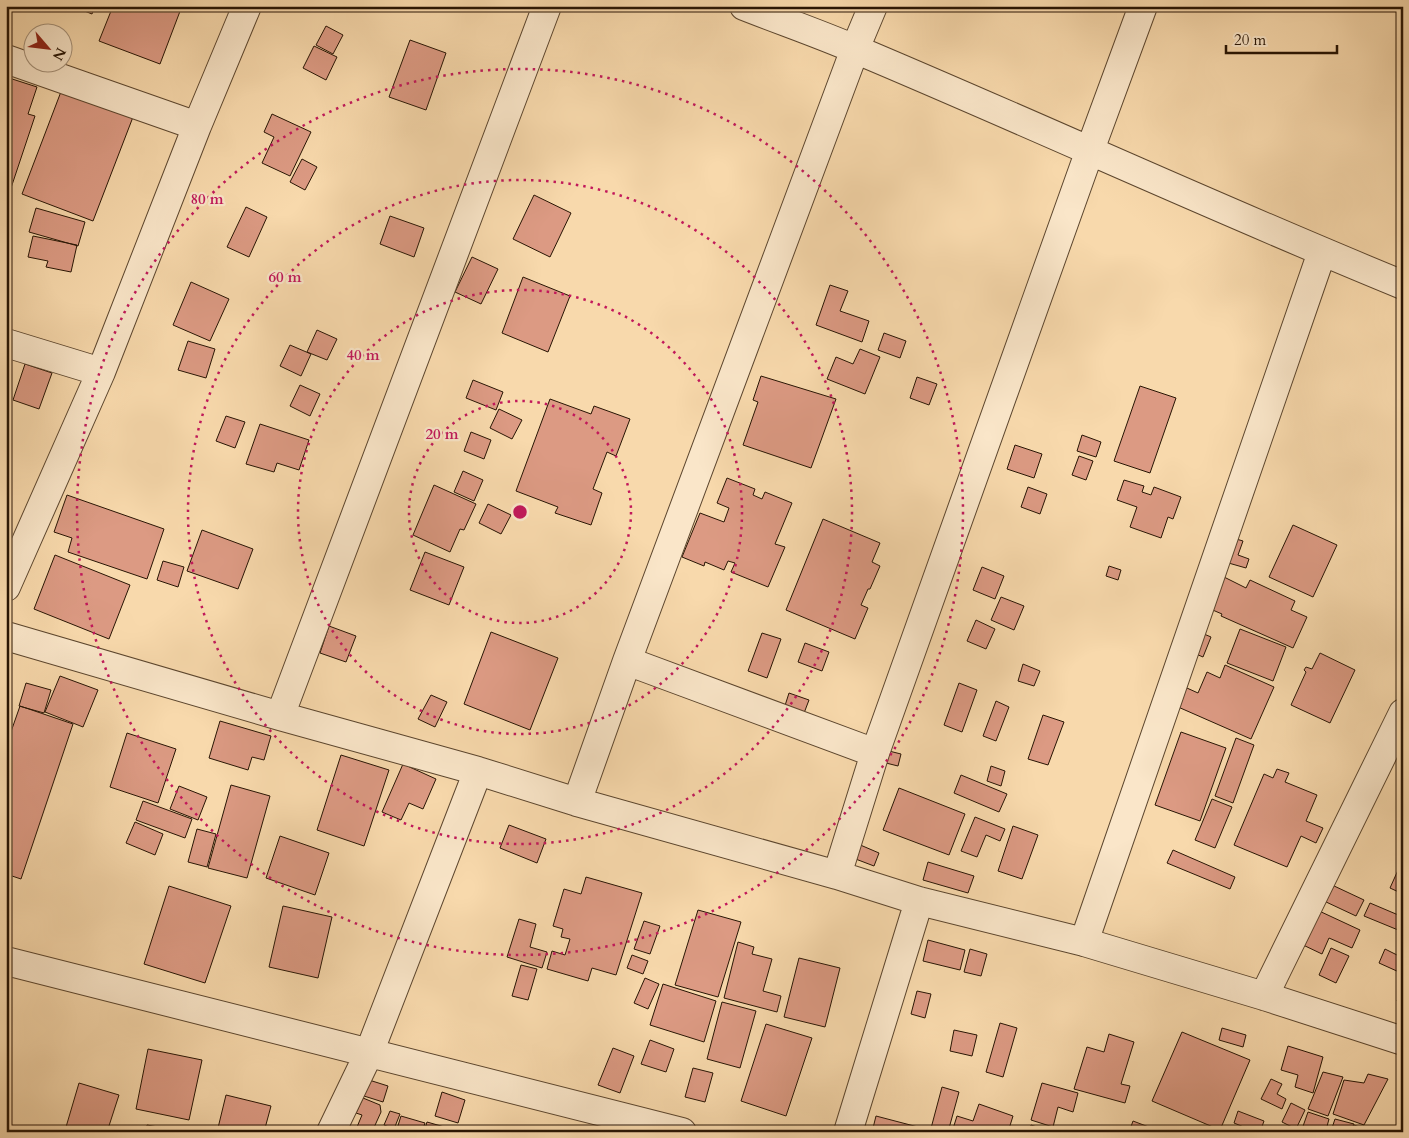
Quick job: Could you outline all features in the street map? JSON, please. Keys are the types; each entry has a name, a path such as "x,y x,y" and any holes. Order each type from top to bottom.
{"street":[{"path":"6,587 101,372 197,126 247,6"},
{"path":"280,716 547,6"},
{"path":"744,6 855,49 1322,252 1403,285"},
{"path":"577,802 627,661 855,49 874,6"},
{"path":"837,875 875,753 1143,6"},
{"path":"6,59 197,126"},
{"path":"1084,942 1322,252"},
{"path":"6,343 101,372"},
{"path":"6,636 280,716 478,770 577,802 837,875 918,901 1084,942 1403,1040"},
{"path":"627,661 875,753"},
{"path":"1264,996 1403,713"},
{"path":"332,1132 369,1053 478,770"},
{"path":"848,1132 918,901"},
{"path":"6,961 682,1132"}],"building":[{"path":"72,6 95,6 92,14"},
{"path":"113,6 182,6 160,64 99,41"},
{"path":"326,26 343,35 333,54 316,45"},
{"path":"410,40 446,53 426,110 389,97"},
{"path":"314,46 337,57 326,80 303,68"},
{"path":"6,77 37,87 28,114 35,116 10,191 6,189"},
{"path":"62,89 133,117 93,221 22,194"},
{"path":"272,114 311,132 290,176 262,163 274,137 264,132"},
{"path":"302,159 317,167 305,190 290,182"},
{"path":"534,195 571,213 550,257 513,239"},
{"path":"246,207 267,217 249,257 227,247"},
{"path":"36,208 85,222 78,246 29,232"},
{"path":"390,216 424,228 414,257 380,244"},
{"path":"33,236 77,245 71,272 46,267 48,261 28,257"},
{"path":"472,257 498,269 481,304 455,292"},
{"path":"523,277 570,296 548,352 502,333"},
{"path":"191,282 229,299 210,341 173,325"},
{"path":"830,285 848,291 840,311 869,321 862,342 816,325"},
{"path":"317,330 337,339 327,360 307,352"},
{"path":"884,333 906,341 900,358 878,350"},
{"path":"188,341 215,349 206,378 178,370"},
{"path":"290,345 311,354 301,376 280,366"},
{"path":"860,349 880,357 865,394 827,379 836,357 853,364"},
{"path":"25,364 52,373 39,409 13,400"},
{"path":"761,376 836,399 811,468 743,445 758,402 753,400"},
{"path":"917,377 937,384 929,405 910,398"},
{"path":"473,380 503,392 496,410 466,398"},
{"path":"300,385 320,394 310,416 290,406"},
{"path":"1140,386 1176,398 1150,473 1114,461"},
{"path":"550,399 591,414 594,406 630,419 616,456 607,452 593,489 602,493 591,525 555,513 558,507 516,491"},
{"path":"499,409 522,420 512,439 490,428"},
{"path":"226,416 245,422 235,448 216,441"},
{"path":"260,424 309,440 299,470 277,463 274,472 246,464"},
{"path":"471,432 491,440 484,459 464,451"},
{"path":"1082,435 1101,442 1096,457 1077,451"},
{"path":"1015,445 1042,454 1034,478 1007,469"},
{"path":"1079,456 1093,461 1086,480 1072,475"},
{"path":"463,471 483,480 474,501 454,492"},
{"path":"727,478 755,489 753,495 762,499 765,492 792,503 775,544 785,547 768,587 731,572 735,563 728,561 724,570 705,562 704,566 682,557 700,513 724,522 729,508 717,503"},
{"path":"1124,480 1144,486 1142,492 1151,495 1154,487 1181,497 1173,519 1168,517 1161,538 1130,527 1137,507 1117,500"},
{"path":"434,485 476,504 464,530 460,529 450,552 413,535"},
{"path":"1028,487 1047,494 1040,514 1021,507"},
{"path":"67,495 164,529 147,579 68,552 72,538 54,532"},
{"path":"488,504 511,515 501,534 479,523"},
{"path":"823,519 880,543 872,562 880,566 861,605 868,608 855,639 786,610"},
{"path":"1293,525 1337,545 1313,597 1269,577"},
{"path":"202,530 253,549 238,589 187,571"},
{"path":"1233,538 1243,541 1238,555 1249,559 1246,568 1225,562"},
{"path":"425,552 464,567 449,605 410,590"},
{"path":"55,555 130,585 109,639 34,609"},
{"path":"163,561 184,567 178,587 157,580"},
{"path":"1109,566 1121,570 1118,580 1106,576"},
{"path":"982,567 1004,576 995,599 973,590"},
{"path":"1220,575 1246,588 1250,580 1295,601 1291,610 1307,617 1293,648 1221,616 1222,614 1208,608"},
{"path":"1001,597 1024,606 1014,630 991,620"},
{"path":"976,620 995,629 986,649 967,641"},
{"path":"1183,625 1211,637 1203,657 1189,651"},
{"path":"329,626 356,636 346,662 320,653"},
{"path":"1240,629 1286,647 1273,681 1227,663"},
{"path":"491,632 558,658 530,730 464,704"},
{"path":"762,633 781,639 767,678 748,671"},
{"path":"805,643 829,652 822,671 798,662"},
{"path":"1320,653 1355,670 1330,723 1291,705 1306,672 1304,670 1306,667 1312,669"},
{"path":"1023,664 1040,671 1034,686 1018,681"},
{"path":"1225,665 1274,687 1251,739 1169,703 1178,684 1198,693 1207,672 1220,678"},
{"path":"60,676 98,690 83,727 45,712"},
{"path":"26,683 51,690 44,713 19,706"},
{"path":"959,683 977,690 962,732 944,725"},
{"path":"789,693 809,700 801,721 782,715"},
{"path":"431,695 447,702 435,727 418,719"},
{"path":"996,701 1009,707 996,741 983,736"},
{"path":"20,706 73,724 21,879 6,874 6,746"},
{"path":"1043,715 1064,722 1048,765 1028,759"},
{"path":"220,721 271,736 264,760 252,757 248,770 209,758"},
{"path":"1181,732 1226,748 1200,821 1155,805"},
{"path":"127,733 176,749 158,803 110,787"},
{"path":"1236,738 1254,745 1233,803 1215,796"},
{"path":"889,751 901,754 898,766 886,763"},
{"path":"341,755 389,770 364,846 317,830"},
{"path":"403,764 436,779 423,809 409,803 401,820 382,812"},
{"path":"991,766 1005,771 1001,786 987,781"},
{"path":"1277,769 1289,773 1285,782 1317,795 1306,821 1323,828 1316,843 1301,836 1287,867 1234,845 1264,774 1273,778"},
{"path":"961,775 1007,794 999,812 954,793"},
{"path":"231,785 270,796 247,878 208,868"},
{"path":"179,786 207,797 198,820 170,809"},
{"path":"899,788 965,814 949,855 883,830"},
{"path":"1212,799 1232,807 1215,848 1195,840"},
{"path":"143,801 192,819 185,838 136,820"},
{"path":"975,817 1005,829 1000,841 986,835 977,857 961,851"},
{"path":"135,822 163,834 155,855 126,843"},
{"path":"509,825 546,839 537,863 500,848"},
{"path":"1013,826 1038,835 1022,879 998,871"},
{"path":"197,829 216,834 207,867 188,862"},
{"path":"280,836 329,853 315,895 266,878"},
{"path":"858,844 879,853 874,866 853,858"},
{"path":"1173,850 1235,877 1230,889 1167,863"},
{"path":"1403,859 1403,894 1390,888"},
{"path":"928,862 974,876 968,893 923,880"},
{"path":"586,877 642,893 616,975 592,968 588,981 547,969 552,951 565,955 570,939 561,937 563,929 553,926 564,889 581,894"},
{"path":"1332,885 1364,900 1356,916 1324,901"},
{"path":"169,886 231,906 205,983 144,964"},
{"path":"1370,903 1403,917 1403,932 1364,916"},
{"path":"283,906 332,917 318,978 269,967"},
{"path":"698,910 741,922 718,997 675,985"},
{"path":"1317,910 1360,930 1352,948 1329,938 1322,954 1301,944"},
{"path":"519,919 536,924 530,947 547,952 542,968 507,957"},
{"path":"644,921 660,926 650,954 634,949"},
{"path":"928,940 965,950 960,970 923,961"},
{"path":"738,942 754,947 752,954 772,959 763,991 781,996 777,1012 724,998"},
{"path":"1331,948 1349,956 1336,983 1319,975"},
{"path":"970,949 987,954 981,976 964,972"},
{"path":"1385,949 1403,958 1403,966 1399,972 1379,963"},
{"path":"632,955 648,961 643,974 627,968"},
{"path":"799,958 840,968 825,1027 784,1017"},
{"path":"521,965 537,969 528,1000 512,996"},
{"path":"645,978 659,984 648,1009 634,1003"},
{"path":"663,984 716,1001 704,1042 650,1025"},
{"path":"1403,988 1403,1004 1397,1001"},
{"path":"917,991 931,994 925,1018 911,1014"},
{"path":"722,1002 756,1011 740,1068 707,1059"},
{"path":"1000,1023 1017,1028 1003,1077 986,1072"},
{"path":"766,1024 812,1038 786,1116 741,1101"},
{"path":"1222,1028 1246,1035 1243,1047 1219,1040"},
{"path":"954,1030 977,1035 972,1056 950,1051"},
{"path":"1182,1032 1250,1060 1220,1130 1152,1101"},
{"path":"1109,1034 1134,1042 1121,1084 1130,1086 1125,1103 1074,1089 1087,1047 1104,1052"},
{"path":"650,1040 674,1049 666,1072 641,1064"},
{"path":"1288,1046 1323,1057 1313,1093 1295,1087 1298,1075 1281,1070"},
{"path":"613,1048 634,1056 620,1093 598,1085"},
{"path":"148,1049 202,1060 189,1120 136,1109"},
{"path":"693,1068 713,1073 705,1102 685,1097"},
{"path":"1323,1072 1343,1077 1328,1116 1308,1109"},
{"path":"1368,1074 1388,1079 1364,1125 1333,1114 1344,1080 1364,1083"},
{"path":"1271,1079 1282,1084 1277,1094 1286,1099 1282,1109 1261,1099"},
{"path":"369,1080 388,1086 383,1102 364,1096"},
{"path":"79,1083 119,1095 107,1132 82,1132 66,1127"},
{"path":"1042,1083 1078,1093 1073,1112 1058,1107 1053,1127 1031,1120"},
{"path":"942,1087 959,1092 948,1132 930,1132"},
{"path":"442,1092 465,1100 458,1123 435,1116"},
{"path":"226,1095 271,1106 264,1132 217,1132"},
{"path":"363,1098 380,1105 381,1112 372,1132 357,1127 362,1115 356,1113"},
{"path":"1291,1103 1305,1110 1296,1129 1282,1122"},
{"path":"979,1104 1013,1116 1008,1132 952,1132 957,1116 973,1121"},
{"path":"390,1111 400,1114 394,1129 384,1125"},
{"path":"1238,1111 1264,1121 1260,1132 1234,1123"},
{"path":"1308,1112 1329,1119 1326,1130 1331,1131 1335,1119 1354,1124 1350,1132 1301,1132"},
{"path":"401,1116 425,1123 422,1132 396,1132"},
{"path":"876,1116 918,1127 917,1132 872,1132"},
{"path":"1133,1121 1162,1132 1129,1132"},
{"path":"427,1122 448,1128 447,1132 424,1132"},
{"path":"147,1125 185,1132 146,1132"},
{"path":"1031,1125 1053,1132 1029,1132"},
{"path":"1354,1125 1362,1128 1360,1132 1351,1132"}]}
